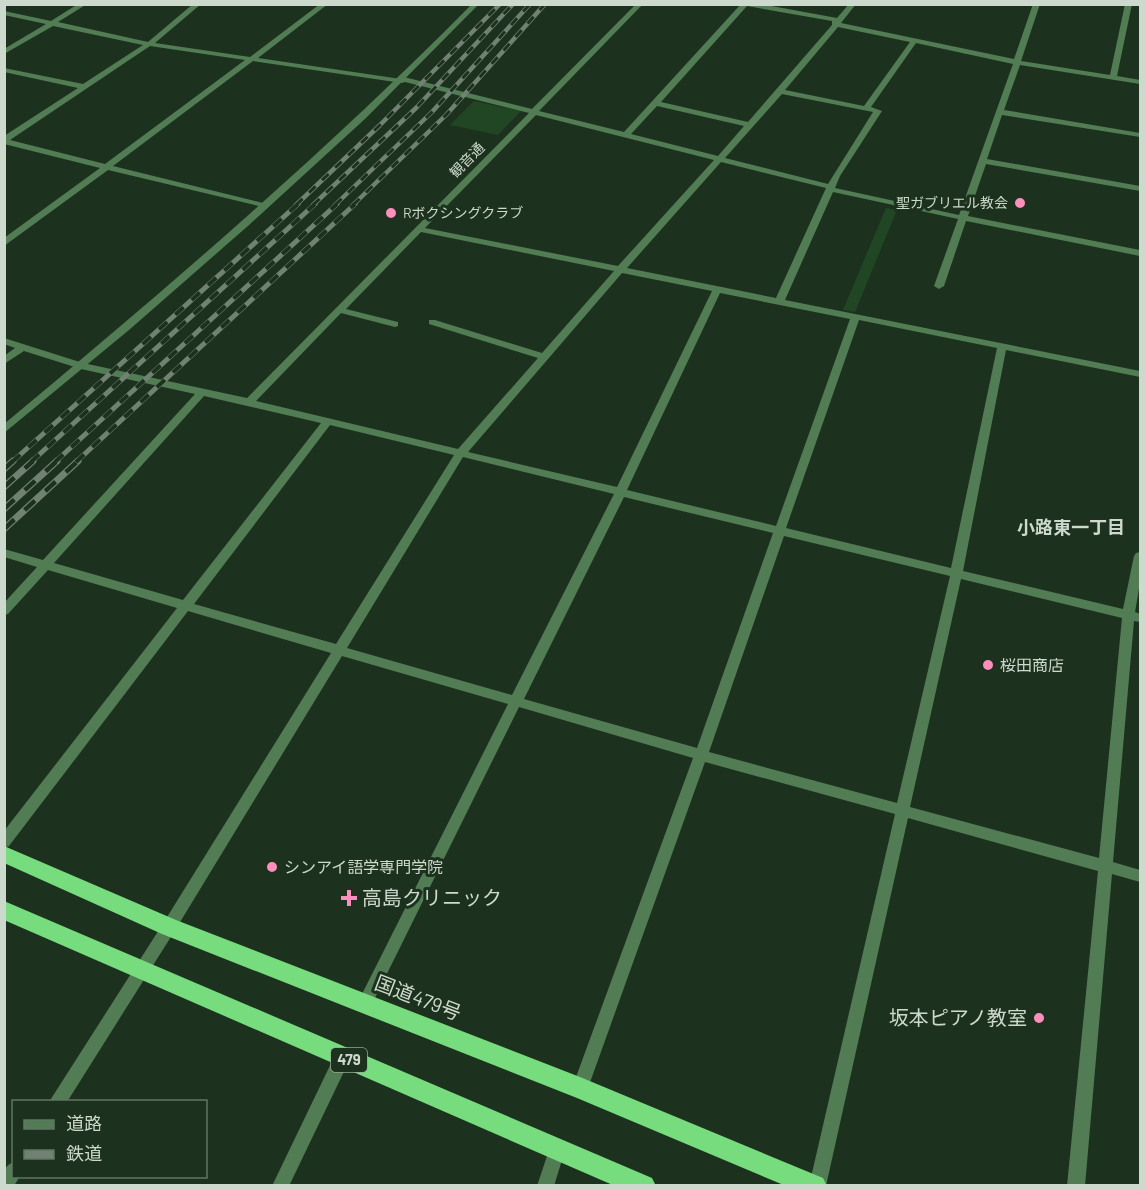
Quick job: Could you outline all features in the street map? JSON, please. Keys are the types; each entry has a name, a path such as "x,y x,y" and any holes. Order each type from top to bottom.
{"highway":[{"name":"国道479号","path":"4,854 170,927 580,1088 816,1185"},
{"name":"479","path":"4,910 644,1185"}],"street":[{"path":"4,52 84,4"},
{"path":"4,140 149,44 198,4"},
{"path":"4,243 110,167 325,4"},
{"path":"4,430 264,206 403,80 476,4"},
{"name":"観音通","path":"249,402 640,4"},
{"path":"627,134 746,4 836,20 835,24"},
{"path":"58,1100 170,927 459,455 620,270 780,92 852,4"},
{"path":"939,286 1037,4"},
{"path":"1113,78 1129,4"},
{"path":"4,13 149,44 403,80 535,110 892,204 1140,253"},
{"path":"835,24 1016,62 1140,82"},
{"path":"866,109 914,41"},
{"path":"4,70 84,87"},
{"path":"779,302 831,188 878,111 780,92"},
{"path":"656,103 751,125"},
{"path":"999,112 1140,135"},
{"path":"4,140 264,206"},
{"path":"982,161 1140,189"},
{"path":"418,229 1140,374"},
{"path":"365,1003 620,493 717,290"},
{"path":"339,310 395,324"},
{"path":"580,1088 701,755 855,317"},
{"path":"432,322 544,357"},
{"path":"4,341 81,366 249,402 459,455 1134,616"},
{"path":"816,1185 956,574 1002,346"},
{"path":"4,362 22,347"},
{"path":"4,611 202,392"},
{"path":"4,842 327,422"},
{"path":"4,553 701,755 1140,876"},
{"path":"1076,1185 1105,866 1140,556"},
{"path":"280,1185 343,1057"},
{"path":"545,1185 558,1148"}],"green space":[{"path":"474,101 521,111 498,135 450,125"},
{"path":"886,208 897,210 855,312 843,310"}],"railway":[{"path":"296,205 380,125 500,4"},
{"path":"313,205 416,108 513,4"},
{"path":"335,205 432,112 530,4"},
{"path":"353,205 447,114 545,4"},
{"path":"12,462 298,204"},
{"path":"31,462 315,204"},
{"path":"55,462 337,204"},
{"path":"76,462 355,204"},
{"path":"4,469 13,461"},
{"path":"4,487 33,461"},
{"path":"4,509 57,461"},
{"path":"4,529 78,461"}],"place":[{"name":"聖ガブリエル教会","path":"1020,203"},
{"name":"Rボクシングクラブ","path":"391,213"},
{"name":"桜田商店","path":"988,665"},
{"name":"シンアイ語学専門学院","path":"272,867"},
{"name":"高島クリニック","path":"349,898"},
{"name":"坂本ピアノ教室","path":"1039,1018"}],"district":[{"name":"小路東一丁目","path":"1071,528"}]}
